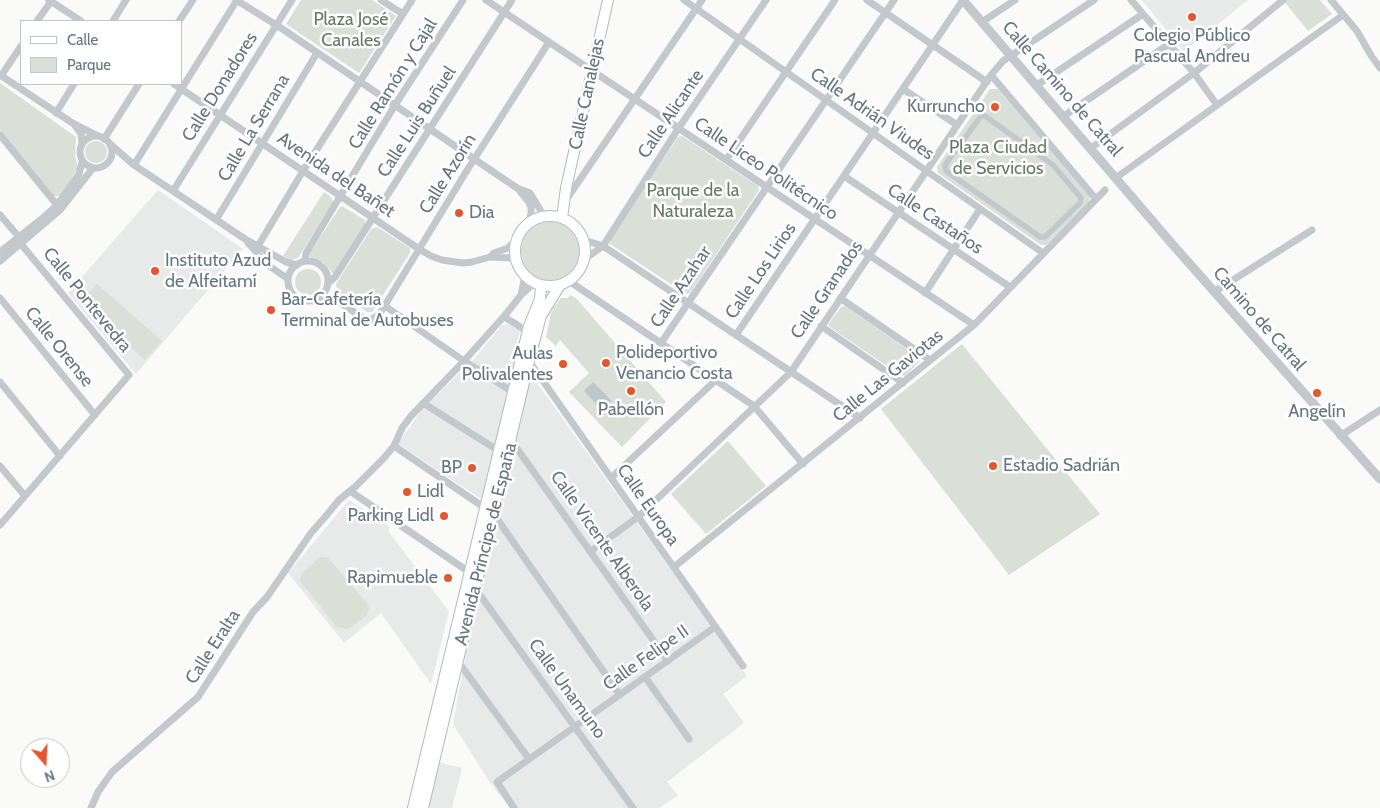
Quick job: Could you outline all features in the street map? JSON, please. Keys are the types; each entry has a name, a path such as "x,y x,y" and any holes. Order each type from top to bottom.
{"main road":[{"name":"Calle Canalejas","path":"553,217 564,202 591,70 608,0"},
{"name":"Calle Canalejas","path":"553,217 566,188"},
{"path":"553,217 572,223 579,230 586,249 585,259 579,272 564,283 540,285 525,276 516,262 516,240 521,231 536,219 553,217"},
{"name":"Avenida Príncipe de España","path":"413,808 469,572 511,440 528,361 549,300 564,283"},
{"name":"Avenida Príncipe de España","path":"423,808 475,588 499,450 527,336 540,299 540,285"}],"street":[{"path":"39,20 50,0 80,20"},
{"path":"114,20 126,0"},
{"path":"180,20 193,0"},
{"path":"131,163 181,89 237,0 517,188 533,196 553,217"},
{"name":"Calle Donadores","path":"173,190 292,0"},
{"path":"381,0 402,14"},
{"path":"259,255 258,246 303,171 412,0"},
{"name":"Calle Ramón y Cajal","path":"305,261 306,253 395,106 463,0"},
{"name":"Calle Liceo Politécnico","path":"486,0 974,325"},
{"name":"Calle Luis Buñuel","path":"328,284 336,277 512,0"},
{"name":"Calle Adrián Viudes","path":"684,0 1043,253"},
{"path":"564,202 702,0"},
{"name":"Calle Alicante","path":"603,246 678,129 766,0"},
{"path":"726,160 835,0"},
{"path":"867,0 986,82"},
{"name":"Calle Azahar","path":"661,343 894,0"},
{"name":"Calle Camino de Catral","path":"963,0 1117,177"},
{"name":"Calle Los Lirios","path":"736,335 963,0"},
{"path":"982,22 1015,0"},
{"name":"Calle Granados","path":"591,551 638,516 791,372 991,75 1003,61 1094,0"},
{"path":"1131,0 1194,73 1217,105"},
{"path":"1091,148 1194,73 1283,0"},
{"path":"1331,0 1357,31 1380,68"},
{"path":"1037,85 1143,14"},
{"path":"1117,177 1343,15"},
{"name":"Calle Azorín","path":"339,302 365,319 372,319 379,315 474,159 549,42"},
{"path":"1064,116 1169,44"},
{"path":"20,47 1,75 74,124 104,139 131,163 245,239 286,262 296,265"},
{"name":"Calle La Serrana","path":"216,220 317,53"},
{"path":"991,75 1096,199"},
{"path":"56,112 73,85"},
{"path":"104,139 139,85"},
{"name":"Avenida del Bañet","path":"175,85 419,249 442,260 463,263 490,257 511,258 516,262"},
{"path":"903,88 957,125"},
{"path":"983,116 1053,165 1080,198 1080,203 1045,237 1040,237 946,171 945,165 979,117 983,116"},
{"path":"0,261 57,204 79,174 82,162 80,156 81,134 74,124"},
{"path":"0,135 57,204"},
{"path":"82,144 86,139 104,139"},
{"path":"104,139 112,155 109,161"},
{"path":"82,162 93,168 99,168 109,161 118,158 131,163"},
{"path":"0,252 20,240 60,210 93,168"},
{"name":"Calle Castaños","path":"844,176 1010,287"},
{"name":"Camino de Catral","path":"1117,177 1214,292 1380,479"},
{"path":"517,188 531,207 528,224"},
{"name":"Calle Las Gaviotas","path":"674,567 974,325 1105,190"},
{"path":"925,293 980,209"},
{"name":"Calle Pontevedra","path":"0,215 128,376 95,415"},
{"path":"1214,292 1312,230"},
{"path":"245,239 268,265 288,279"},
{"name":"Avenida del Bañet","path":"490,257 494,253 508,248 516,240"},
{"path":"584,240 603,246 860,418"},
{"path":"585,259 603,246"},
{"path":"305,261 322,266 328,277 328,284 321,296 315,300 302,300 291,292 288,279 291,271 296,265 305,261"},
{"path":"521,295 525,276"},
{"path":"564,283 661,343 754,406 803,464"},
{"path":"328,284 339,302"},
{"path":"521,295 531,286 540,285"},
{"name":"Calle Eralta","path":"90,808 98,792 112,772 198,697 248,620 273,589 311,533 339,500 370,473 394,446 402,428 411,416 504,317 521,295"},
{"path":"321,296 339,302"},
{"name":"Calle Orense","path":"0,298 95,415"},
{"path":"840,298 930,360"},
{"path":"385,306 464,361 513,392"},
{"path":"504,317 523,329 527,336"},
{"path":"821,326 903,383"},
{"name":"Calle Europa","path":"528,361 743,666"},
{"path":"611,478 716,380"},
{"path":"0,382 60,456"},
{"path":"423,404 499,450"},
{"path":"1340,436 1380,410"},
{"path":"0,525 95,415"},
{"name":"Calle Vicente Alberola","path":"511,440 668,661"},
{"path":"394,446 489,511 620,695"},
{"path":"0,466 24,496"},
{"path":"350,491 469,572"},
{"name":"Calle Unamuno","path":"475,588 576,726 633,808"},
{"name":"Calle Felipe II","path":"514,808 497,782 715,627"},
{"path":"457,660 529,760"},
{"path":"645,677 689,739"}],"shaded area":[{"name":"Colegio Público Pascual Andreu","path":"1142,0 1248,0 1184,52"},
{"name":"Instituto Azud de Alfeitamí","path":"158,190 243,249 136,374 68,293"},
{"path":"510,324 520,331 515,351 747,676 723,694 744,723 667,782 678,795 659,808 510,808 491,784 453,724 476,598 498,510 398,444 422,409 474,359 502,325"},
{"path":"593,382 612,401 602,410 584,391"},
{"path":"349,500 390,527 388,531 449,611 431,684 381,613 344,643 288,573"},
{"path":"438,762 462,768 452,808 427,808"}],"green space":[{"name":"Plaza José Canales","path":"301,0 372,0 396,16 359,73 286,24"},
{"path":"1283,0 1320,0 1332,14 1308,31"},
{"path":"0,83 76,137 75,156 78,168 60,196 53,196 0,130"},
{"name":"Plaza Ciudad de Servicios","path":"990,89 998,89 1090,197 1089,203 1046,245 1041,245 938,173 937,167"},
{"name":"Parque de la Naturaleza","path":"682,136 758,186 759,190 690,293 686,294 610,244 610,239 678,137"},
{"path":"96,141 104,144 107,152 104,160 96,163 88,160 85,152 88,144"},
{"path":"324,192 331,197 333,202 298,258 291,260 283,256"},
{"path":"342,206 365,220 365,225 334,275 323,262 310,257 309,254"},
{"path":"550,222 566,227 574,235 579,251 574,267 566,275 550,280 534,275 526,267 521,251 526,235 534,227"},
{"path":"377,227 410,248 410,253 372,312 367,312 338,293 336,284 371,229"},
{"path":"308,269 317,273 321,282 317,291 308,295 299,291 295,282 299,273"},
{"path":"97,284 162,341 145,360 80,303"},
{"name":"Polideportivo Venancio Costa","path":"570,295 576,298 666,402 622,447 569,392 589,373 560,340 556,346 546,337 554,307 561,298 568,298"},
{"path":"845,306 920,358 920,361 905,376 900,375 831,328 828,325 841,307"},
{"name":"Estadio Sadrián","path":"962,344 1100,514 1009,575 881,409"},
{"path":"728,441 766,486 706,534 671,494"},
{"path":"320,557 328,558 367,603 369,608 367,615 348,629 337,627 300,581 301,574"}],"place":[{"name":"Colegio Público Pascual Andreu","path":"1192,17"},
{"name":"Kurruncho","path":"995,107"},
{"name":"Dia","path":"459,213"},
{"name":"Instituto Azud de Alfeitamí","path":"155,271"},
{"name":"Bar-Cafetería Terminal de Autobuses","path":"271,310"},
{"name":"Polideportivo Venancio Costa","path":"606,363"},
{"name":"Aulas Polivalentes","path":"563,364"},
{"name":"Pabellón","path":"631,391"},
{"name":"Angelín","path":"1317,393"},
{"name":"Estadio Sadrián","path":"993,466"},
{"name":"BP","path":"472,468"},
{"name":"Lidl","path":"407,492"},
{"name":"Parking Lidl","path":"444,516"},
{"name":"Rapimueble","path":"448,578"}]}
